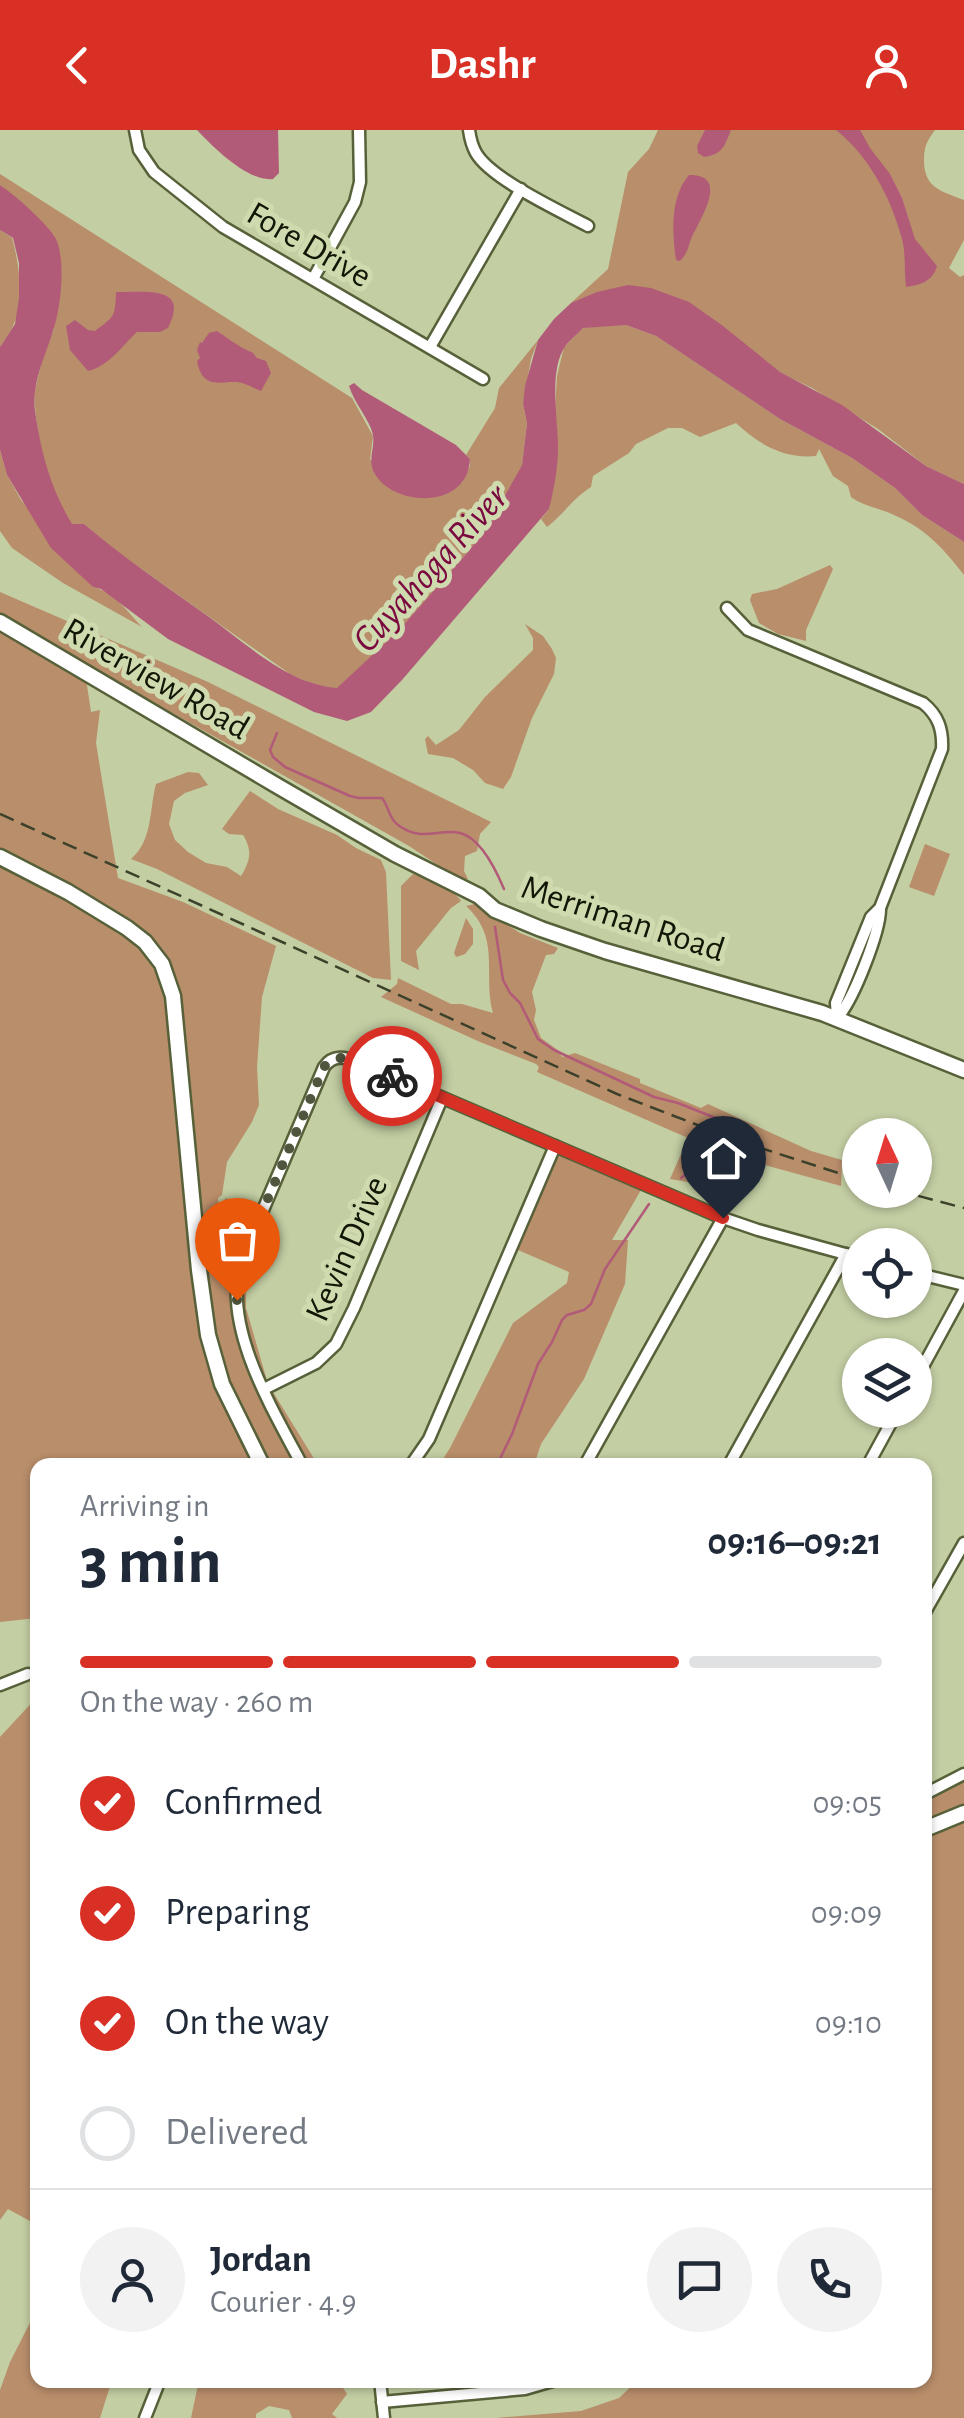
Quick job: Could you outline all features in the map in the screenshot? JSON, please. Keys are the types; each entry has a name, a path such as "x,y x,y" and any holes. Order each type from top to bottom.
{"main road":[{"name":"Riverview Road","path":"0,622 281,788"},
{"name":"Merriman Road","path":"281,788 395,854 478,896 496,910 541,930 836,1018 964,1070"},
{"path":"0,857 127,928 152,948 168,977 208,1335 222,1384 259,1458"},
{"path":"932,1826 964,1813"}],"street":[{"name":"Fore Drive","path":"135,130 139,150 154,172 223,227 483,378"},
{"path":"313,279 355,202 360,182 358,130"},
{"path":"468,130 477,156 490,168 588,226"},
{"path":"430,347 521,189"},
{"path":"727,608 748,630 923,703 941,728 942,749 880,908 872,917 871,932 857,966 836,1003 836,1018"},
{"path":"298,1458 249,1357 236,1286 238,1272 324,1067 332,1059 359,1062 723,1218 842,1253"},
{"name":"Kevin Drive","path":"264,1390 316,1363 336,1344 442,1098"},
{"path":"415,1458 429,1439 555,1146"},
{"path":"589,1458 723,1218"},
{"path":"733,1458 842,1261"},
{"path":"932,1278 964,1288 932,1348"},
{"path":"872,1458 888,1428"},
{"path":"932,1600 964,1543"},
{"path":"0,1685 28,1674"},
{"path":"932,1790 964,1774"},
{"path":"145,2418 157,2388"},
{"path":"381,2388 384,2418"},
{"path":"382,2402 528,2388"}],"shaded area":[{"path":"197,130 278,130 279,173 273,179 253,175 232,162"},
{"path":"658,130 935,130 924,152 925,171 936,188 964,200 964,240 949,268 960,277 964,275 964,484 926,466 878,429 781,373 752,351 571,303 608,269 628,172 649,149"},
{"path":"705,130 731,130 722,149 704,157 697,146"},
{"path":"836,130 860,130 890,174 915,239 937,266 926,281 906,287 903,245 892,208 868,165"},
{"path":"0,174 352,398 373,436 370,460 462,483 470,466 466,455 495,408 499,388 538,340 523,404 527,423 522,465 510,489 468,552 398,631 337,689 319,687 290,674 84,524 72,525 43,462 36,417 34,394 54,329 36,216 0,185"},
{"path":"689,175 708,182 709,200 680,261 676,260 674,215 678,194"},
{"path":"0,185 46,226 59,248 62,272 58,310 38,375 35,405 47,467 72,524 84,524 254,651 302,679 337,688 398,631 468,552 491,521 522,465 527,423 525,386 538,340 571,303 628,285 651,288 689,302 780,372 842,405 926,466 964,484 964,542 922,515 895,488 852,458 780,419 656,336 626,325 583,328 566,345 557,367 558,455 549,509 371,712 347,721 314,712 168,639 93,587 51,548 7,475 0,450 0,347 15,324 19,263 13,238 0,230"},
{"path":"0,230 12,238 20,294 17,317 0,347"},
{"path":"116,292 161,294 173,304 173,314 168,328 137,332 109,360 88,371 70,350 66,326 75,320 95,331 113,315"},
{"path":"626,325 656,336 780,419 852,458 895,488 922,515 964,542 964,575 942,548 916,527 851,497 848,486 833,476 819,449 816,456 782,452 736,423 700,437 682,428 668,428 636,444 629,453 593,476 591,487 547,527 541,519 549,509 557,376 564,347 583,328"},
{"path":"217,331 266,361 271,373 261,391 238,382 211,382 200,372 200,342"},
{"path":"354,383 456,445 470,459 466,476 457,488 429,498 398,493 384,485 373,469 373,435 349,386"},
{"path":"0,450 7,475 21,500 93,587 114,598 142,627 63,583 12,548 0,531"},
{"path":"830,565 833,569 806,630 806,641 778,634 759,623 750,600 752,594 777,589"},
{"path":"0,592 208,682 491,822 480,834 477,851 465,856 468,879 459,879 409,846 0,616"},
{"path":"0,622 85,672 91,712 100,710 96,743 118,878 183,902 276,946 262,997 257,1067 259,1105 227,1162 222,1195 218,1198 219,1206 226,1198 246,1210 246,1308 268,1384 314,1458 30,1458 30,1619 0,1622"},
{"path":"525,624 543,636 552,649 556,658 554,674 503,789 485,783 453,758 428,754 425,739 428,736 436,745 459,730 485,697 533,650 533,638"},
{"path":"188,772 199,773 208,785 174,801 169,824 175,840 206,863 227,867 241,876 249,856 246,841 243,835 222,829 250,791 381,860 386,872 391,980 373,978 131,859 147,834 156,784"},
{"path":"925,844 950,854 934,896 909,887"},
{"path":"413,874 446,888 461,901 416,951 419,970 401,961 401,886"},
{"path":"475,904 520,933 558,948 554,954 546,955 532,992 534,1020 541,1038 562,1057 575,1053 701,1108 708,1104 811,1151 842,1160 841,1186 747,1160 735,1190 670,1179 688,1138 537,1072 536,1064 381,997 397,984 398,978 451,1004 493,1013 484,931 466,906"},
{"path":"466,918 473,929 473,944 465,954 456,957 454,953"},
{"path":"555,1146 645,1183 612,1240 628,1240 625,1284 584,1379 541,1444 536,1458 444,1458 513,1323 567,1283 569,1272 511,1247"},
{"path":"30,1705 30,2221 8,2209 0,2220 0,1737"},
{"path":"964,1782 964,2418 496,2418 581,2411 619,2398 630,2388 932,2388 932,1795"},
{"path":"30,2323 30,2388 109,2388 100,2418 0,2418 0,2390"},
{"path":"197,2388 343,2388 347,2394 332,2414 337,2418 292,2418 289,2410 269,2406 256,2418 191,2418"}],"waterway":[{"path":"277,733 270,750 285,767 350,796 382,798 392,819 407,830 468,836 487,856 504,889"},
{"path":"495,927 503,980 538,1039 654,1097 728,1123 730,1131"},
{"path":"681,1178 722,1157"},
{"path":"500,1458 538,1364 562,1320 591,1304 605,1269 649,1204"}],"railway":[{"path":"0,814 617,1094 739,1141 842,1174"},
{"path":"932,1200 964,1208"}],"way so far":[{"path":"237,1300 240,1264 328,1061 346,1058 392,1076"}],"route":[{"path":"392,1076 723,1218"}],"water label":[{"name":"Cuyahoga River","path":"431,569"}]}
